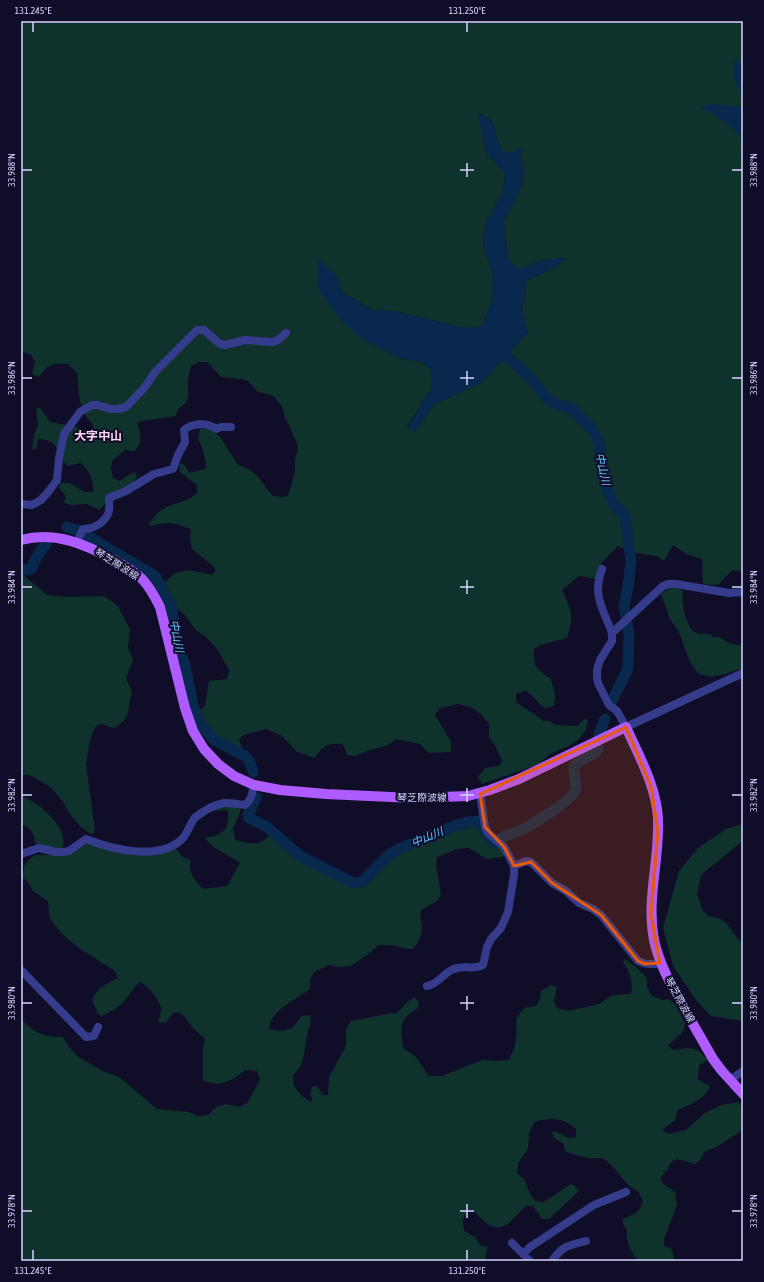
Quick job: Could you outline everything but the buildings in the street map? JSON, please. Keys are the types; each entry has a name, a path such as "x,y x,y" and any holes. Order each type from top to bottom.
{"main road":[{"name":"琴芝際波線","path":"21,540 36,537 67,539 98,552 136,574 149,588 160,608 185,708 195,736 204,750 218,764 234,776 254,785 292,791 389,797 468,796 480,794 519,779 626,727 651,786 656,808 658,832 651,898 651,914 654,940 660,963 713,1059 743,1094"}],"street":[{"path":"21,504 32,505 40,500 57,480 59,458 64,434 80,412 92,405 98,405 110,409 126,407 145,387 154,372 197,330 204,330 220,344 225,345 245,340 272,342 278,340 286,333"},
{"path":"77,542 83,529 96,527 107,516 109,513 109,498 126,491 154,474 173,469 178,455 184,446 184,430 186,427 205,424 216,429 221,427 231,427"},
{"path":"602,569 599,576 598,599 612,633 612,641 600,660 597,670 597,678 609,705 616,711 626,727 743,673"},
{"path":"612,633 663,586 668,584 729,593 743,592"},
{"path":"21,854 40,848 63,852 69,851 86,839 118,849 152,851 169,848 184,837 194,820 217,804 247,804 252,795 254,785"},
{"path":"427,986 432,986 454,969 475,968 483,965 487,946 504,922 508,912 514,866 504,847 488,833 485,827 480,794"},
{"path":"514,866 526,861 531,862 552,883 566,891 579,903 593,909 601,915 638,961 645,964 660,963"},
{"path":"21,970 86,1037 94,1036 98,1027"},
{"path":"730,1080 743,1071"},
{"path":"523,1254 530,1247 594,1205 626,1192"},
{"path":"552,1261 557,1253 566,1246 586,1241"},
{"path":"512,1243 530,1261"}],"highlighted area":[{"path":"626,727 651,786 658,832 651,914 660,963 645,964 638,961 601,915 552,883 531,862 514,866 504,847 485,827 480,794"}],"green space":[{"path":"21,21 743,21 743,569 742,571 732,570 718,585 703,584 702,559 686,554 673,545 664,561 657,556 634,553 618,546 602,562 596,579 579,576 562,590 571,613 571,623 567,638 540,645 534,649 535,664 542,673 551,679 555,694 554,706 545,708 525,691 516,694 516,702 544,721 550,721 555,725 577,726 583,720 588,719 586,730 578,740 550,754 537,765 482,784 478,777 485,768 499,766 502,760 489,737 489,724 481,714 471,707 458,704 440,708 435,715 451,742 451,752 429,753 420,744 396,739 388,745 356,756 347,755 343,744 333,744 326,746 315,758 297,752 282,736 266,729 243,735 239,740 242,747 240,750 215,735 207,725 200,710 205,706 209,681 227,679 229,670 217,649 206,637 196,630 182,612 176,609 173,598 164,584 169,578 180,571 186,570 212,575 216,570 192,549 190,539 191,529 171,523 162,523 151,526 149,523 165,508 188,499 197,493 197,485 180,472 179,463 184,464 189,473 206,469 202,446 198,439 200,429 210,429 220,437 238,465 254,473 273,496 288,496 295,472 295,459 298,450 297,443 285,417 282,406 272,395 258,392 248,381 221,377 207,362 200,362 191,366 188,380 188,398 186,403 178,409 176,416 137,423 140,438 139,445 134,451 125,450 112,461 111,469 113,478 119,481 134,472 137,476 134,481 112,497 100,510 87,504 71,505 64,503 66,496 59,488 60,483 70,483 84,492 93,492 91,476 87,470 81,463 68,466 63,462 52,442 38,439 36,449 32,449 34,435 38,425 36,407 41,409 50,422 76,427 87,433 92,432 93,425 87,418 80,402 77,373 68,364 55,364 45,369 39,377 32,374 35,361 30,354 21,352","holes":["479,113 492,121 498,142 505,154 520,157 524,170 522,187 504,222 508,259 518,269 543,260 566,258 556,267 527,280 522,309 528,333 481,383 434,404 415,431 407,427 431,389 432,378 430,369 421,362 400,359 317,287 337,276 343,293 371,310 394,311 464,328 482,326 492,302 493,274 483,244 485,225 503,193 505,174 486,152"]},
{"path":"21,573 47,595 68,597 104,596 117,605 130,629 128,647 133,660 126,678 132,692 128,713 124,720 114,728 101,724 95,727 90,740 86,764 95,830 92,835 80,826 52,788 30,775 21,775"},
{"path":"670,587 683,591 684,611 694,632 700,634 710,634 713,637 719,637 729,643 743,646 743,668 710,677 699,674 690,662 679,632 670,619 661,594"},
{"path":"21,795 38,805 50,815 60,828 64,842 62,849 35,843 34,836 31,831 21,824"},
{"path":"238,802 241,810 233,829 235,840 254,844 262,842 270,835 308,864 345,884 352,886 362,887 370,883 386,864 402,852 422,842 443,834 475,826 482,831 486,841 500,847 505,854 502,857 486,859 469,848 457,849 437,857 436,864 441,895 437,901 421,910 421,933 418,942 413,949 392,945 378,945 371,952 351,966 338,967 328,965 314,972 310,980 310,989 285,1006 274,1016 270,1022 269,1029 284,1031 294,1026 301,1016 310,1015 310,1024 302,1062 300,1067 293,1075 293,1080 295,1088 303,1097 311,1102 312,1099 310,1093 313,1086 317,1086 323,1095 328,1095 329,1077 346,1046 346,1029 351,1021 397,1013 414,997 419,1002 418,1008 404,1019 401,1032 402,1041 404,1049 415,1056 429,1076 442,1076 482,1060 509,1060 516,1040 516,1019 524,1008 536,1006 540,999 541,991 551,985 557,987 554,1001 557,1008 568,1011 599,1004 612,995 631,994 631,981 623,961 625,959 647,978 647,987 652,996 663,1000 669,999 675,1004 685,1023 683,1032 668,1045 672,1050 692,1049 703,1055 708,1060 699,1065 698,1080 710,1086 705,1095 701,1098 678,1110 675,1120 662,1130 668,1134 686,1130 705,1113 721,1105 738,1102 743,1107 743,1130 718,1146 704,1152 702,1158 695,1164 677,1159 672,1161 661,1177 662,1183 675,1192 677,1205 664,1239 664,1246 672,1249 674,1261 638,1261 630,1249 627,1240 627,1230 623,1224 623,1219 634,1214 640,1208 643,1201 638,1191 628,1185 604,1159 583,1157 565,1151 563,1143 554,1138 552,1132 555,1131 568,1138 576,1137 576,1129 562,1121 546,1119 534,1122 529,1134 528,1149 518,1163 517,1173 525,1180 529,1192 535,1201 544,1202 571,1184 579,1191 549,1219 542,1219 534,1207 527,1205 506,1225 496,1227 487,1223 472,1209 467,1211 463,1220 464,1231 475,1237 480,1245 488,1247 485,1257 487,1261 21,1261 21,1019 35,1031 45,1035 63,1037 78,1057 102,1071 119,1077 157,1109 189,1112 198,1116 208,1115 216,1107 227,1104 240,1107 248,1102 260,1079 257,1071 245,1070 226,1082 215,1083 203,1080 203,1048 205,1039 193,1028 183,1015 177,1012 172,1014 166,1023 158,1022 161,1009 159,1002 150,990 140,982 124,1002 118,1007 102,1016 98,1014 92,1000 99,989 118,978 115,971 80,949 61,933 50,919 48,901 33,891 28,882 22,877 25,864 35,855 65,855 76,851 88,843 160,852 176,849 184,858 191,860 191,873 203,889 227,886 240,863 212,846 205,838 217,835 224,830 228,823 228,810 214,811 208,806"},
{"path":"743,824 743,842 701,875 697,894 703,911 710,917 719,918 727,924 738,939 743,942 743,1021 711,1016 696,1000 673,966 663,928 679,871 698,848 726,829"}],"water":[{"path":"734,61 738,61 743,68 743,163 741,157 741,141 739,136 731,127 719,118 702,109 702,107 711,104 740,107 742,103 742,96 734,78"},
{"path":"478,113 492,121 498,142 505,154 524,148 520,157 524,170 522,187 504,222 508,259 518,269 543,260 566,258 556,267 527,280 522,309 528,333 481,383 434,404 415,431 407,428 431,389 432,378 430,369 421,362 400,359 364,340 340,320 317,287 318,259 337,276 343,293 371,310 394,311 464,328 482,326 492,302 493,274 483,244 485,225 503,193 505,174 486,152"}],"waterway":[{"name":"中山川","path":"492,353 500,353 511,360 531,378 546,398 554,403 572,409 593,430 599,443 604,481 614,505 625,516 631,562 624,607 629,634 628,666 612,701"},
{"name":"中山川","path":"67,527 77,530 155,576 171,605 178,647 185,665 197,717 202,726 214,740 245,756 250,762 253,772"},
{"name":"中山川","path":"21,570 31,569 37,556 46,544"},
{"name":"中山川","path":"599,734 605,719"},
{"name":"中山川","path":"256,798 248,815 249,818 267,827 300,856 351,882 362,882 389,855 401,848 454,826 467,822 481,821 483,828 492,841 496,842 506,836 524,829 552,811 572,795 575,790 574,766 578,762 596,752 598,748"}],"district":[{"name":"大字中山","path":"98,436"}]}
